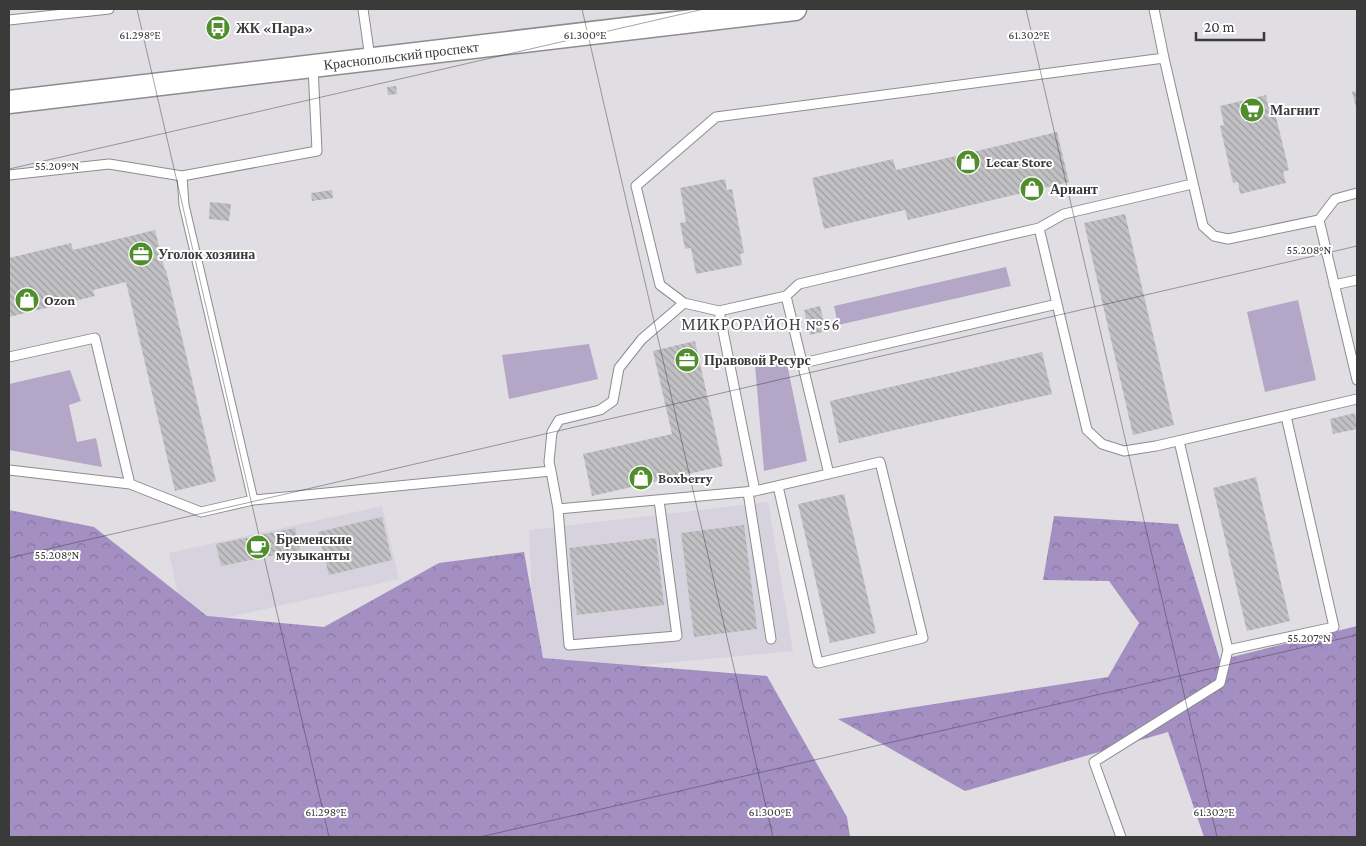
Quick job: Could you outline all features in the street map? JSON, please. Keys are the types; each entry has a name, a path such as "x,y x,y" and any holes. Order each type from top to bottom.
{"street":[{"name":"Краснопольский проспект","path":"9,102 790,9"}],"lane":[{"path":"9,20 110,9"},
{"path":"363,9 370,59"},
{"path":"1154,9 1203,226 1214,236 1228,239 1319,220 1335,199 1357,194"},
{"path":"1164,58 716,117 636,186 660,285 684,303 719,311 786,296 799,284 1039,228 1064,214 1192,184"},
{"path":"9,175 109,164 182,176 317,151 313,65"},
{"path":"182,176 184,205 253,500"},
{"path":"1319,220 1357,380"},
{"path":"1039,228 1087,430 1102,444 1124,451 1156,446 1357,399"},
{"path":"1334,285 1357,280"},
{"path":"786,296 829,474"},
{"path":"659,500 677,636 569,645 558,509 549,462 552,432 559,420 600,410 613,401 619,368 642,339 684,303"},
{"path":"803,363 1057,304"},
{"path":"719,311 751,491 771,639"},
{"path":"9,357 95,338 130,484"},
{"path":"1228,650 1334,627 1286,416"},
{"path":"1121,837 1094,762 1220,684 1228,650 1179,441"},
{"path":"558,509 751,491 880,462 922,638 818,663 778,486"},
{"path":"9,470 130,484 202,512 253,500 550,471"}],"shaded area":[{"path":"1006,267 1011,286 838,325 834,306"},
{"path":"1298,300 1316,380 1265,392 1247,312"},
{"path":"589,344 598,379 509,399 502,355"},
{"path":"786,359 807,461 764,471 755,365"},
{"path":"70,370 81,401 69,405 77,442 96,438 102,467 9,450 9,384"},
{"path":"768,502 793,651 535,675 529,530"},
{"path":"382,506 399,579 185,627 169,553"}],"green space":[{"path":"9,510 94,527 207,616 324,627 439,563 524,552 543,658 767,676 847,817 850,837 9,837"},
{"path":"1054,516 1178,524 1220,660 1357,626 1357,837 1204,837 1168,732 965,791 838,719 1108,677 1139,623 1109,581 1043,580"}],"building":[{"path":"223,23 223,33 214,34 213,24"},
{"path":"396,86 397,94 388,95 387,87"},
{"path":"1357,91 1357,111 1352,92"},
{"path":"1266,95 1268,106 1273,105 1289,170 1283,172 1286,183 1240,194 1238,182 1233,183 1220,126 1224,125 1220,106"},
{"path":"1057,132 1069,182 908,220 905,210 824,229 812,178 893,159 896,170"},
{"path":"725,179 727,190 732,189 744,253 740,254 742,265 696,274 691,248 685,249 680,223 686,222 680,188"},
{"path":"332,190 333,198 312,201 311,193"},
{"path":"210,202 231,204 229,221 209,219"},
{"path":"1125,214 1174,425 1133,435 1084,223"},
{"path":"155,230 216,481 175,491 126,282 93,290 95,296 9,317 9,258 71,243 73,250"},
{"path":"820,306 826,331 810,335 804,310"},
{"path":"695,341 723,466 592,496 583,454 672,434 653,351"},
{"path":"1042,352 1052,394 839,443 830,401"},
{"path":"1355,413 1357,429 1333,434 1330,419"},
{"path":"1256,477 1290,621 1247,631 1213,488"},
{"path":"844,494 876,633 830,643 798,504"},
{"path":"382,517 392,560 329,575 318,532"},
{"path":"744,525 757,629 694,637 681,533"},
{"name":"Бременские музыканты","path":"295,528 300,550 221,566 216,544"},
{"path":"656,538 664,605 577,615 569,548"}],"place":[{"name":"ЖК «Пара»","path":"218,28"},
{"name":"Магнит","path":"1252,110"},
{"name":"Lecar Store","path":"968,162"},
{"name":"Ариант","path":"1032,189"},
{"name":"Уголок хозяина","path":"141,254"},
{"name":"Ozon","path":"27,300"},
{"name":"Правовой Ресурс","path":"687,360"},
{"name":"Boxberry","path":"641,478"},
{"name":"Бременские музыканты","path":"258,547"}],"district":[{"name":"МИКРОРАЙОН №56","path":"761,324"}]}
